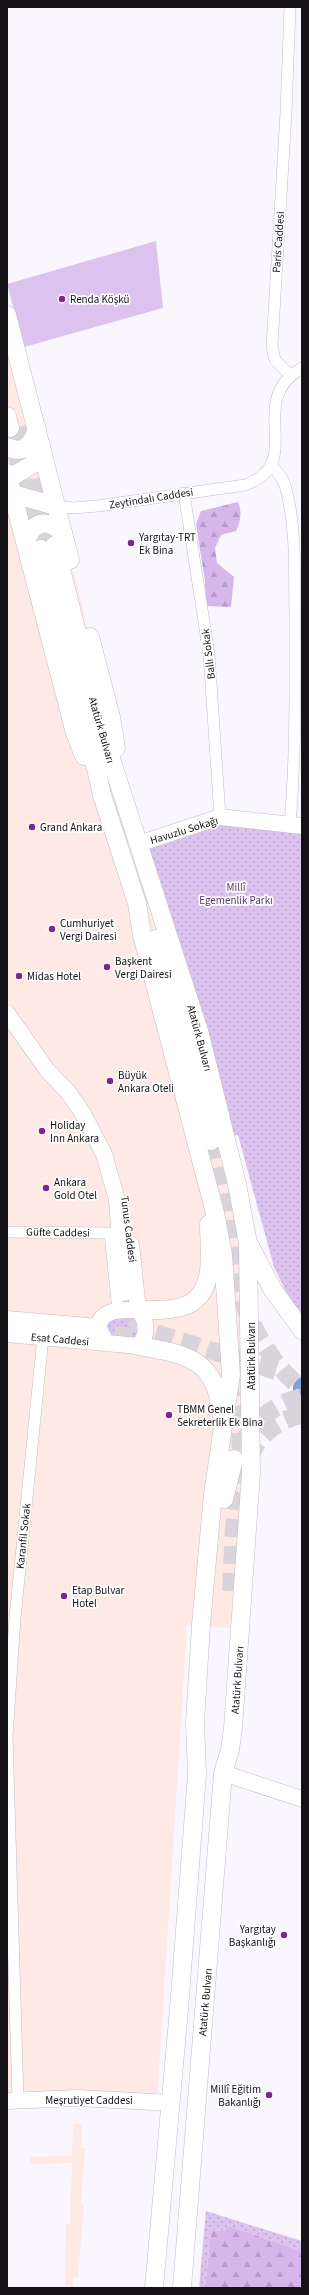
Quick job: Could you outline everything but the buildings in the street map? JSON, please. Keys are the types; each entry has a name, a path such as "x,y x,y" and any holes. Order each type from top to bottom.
{"main road":[{"path":"7,315 24,429 56,506 46,542"},
{"path":"7,363 33,464 9,485"},
{"path":"7,447 19,450 28,447 33,442 24,429"},
{"path":"9,485 56,506"},
{"path":"9,485 46,542"},
{"name":"Atatürk Bulvarı","path":"46,542 111,717 116,740 117,777 199,1031 230,1155 248,1243 251,1472 233,1728 230,1750 223,1773 182,2288"},
{"name":"Atatürk Bulvarı","path":"46,542 75,733 88,767 102,795 137,903 142,935 209,1193 223,1255 228,1323 231,1374 213,1494 201,1625 195,1723 197,1770 171,2103 154,2288"},
{"path":"137,903 146,916 155,935 211,1141"},
{"path":"201,1164 213,1167 218,1166 226,1161 230,1155"},
{"path":"138,1310 165,1309 187,1305 195,1300 202,1292 208,1279 209,1193"},
{"path":"248,1243 274,1290 302,1330"},
{"path":"139,1346 175,1353 190,1359 209,1374 219,1396 223,1433"},
{"path":"197,1770 206,1723 222,1512 228,1478 234,1458"},
{"path":"223,1773 222,1726 231,1590"}],"street":[{"name":"Paris Caddesi","path":"290,7 286,113 272,346 275,360 290,375"},
{"path":"296,825 293,543 290,508 284,483 278,472 271,465 274,456 274,409 279,391 290,375 302,368"},
{"name":"Zeytindalı Caddesi","path":"56,506 73,508 98,506 245,484 261,476 271,465"},
{"name":"Ballı Sokak","path":"184,493 209,654 220,817"},
{"name":"Havuzlu Sokağı","path":"138,844 220,817 296,825"},
{"name":"Tunus Caddesi","path":"7,1013 47,1070 68,1092 82,1112 104,1154 117,1200 124,1293"},
{"name":"Tunus Caddesi","path":"82,1112 93,1120 111,1150 126,1199 138,1310"},
{"name":"Güfte Caddesi","path":"7,1232 110,1233"},
{"name":"Tunus Caddesi","path":"110,1233 118,1311"},
{"path":"138,1310 145,1320 146,1327 143,1340 139,1346"},
{"name":"Esat Caddesi","path":"112,1344 100,1334 99,1327 101,1318 107,1314 118,1311 138,1310"},
{"name":"Esat Caddesi","path":"7,1319 99,1327"},
{"name":"Esat Caddesi","path":"7,1334 139,1346"},
{"name":"Karanfil Sokak","path":"12,2101 7,1736 11,1623 42,1337"},
{"path":"223,1773 302,1798"},
{"name":"Meşrutiyet Caddesi","path":"12,2101 78,2098 171,2103"}],"shaded area":[{"path":"7,315 111,717 117,763 248,1243 241,1629 187,1625 157,2102 7,2101"},
{"path":"73,2124 82,2124 81,2148 85,2148 81,2203 84,2204 78,2277 73,2277 73,2288 69,2288 69,2286 65,2286 65,2253 66,2225 70,2224 72,2163 30,2164 30,2157 72,2156"}],"green space":[{"path":"156,241 163,308 24,347 7,284"},
{"path":"238,502 240,516 236,531 221,535 215,548 217,563 234,577 231,607 206,606 205,581 196,524 201,511"},
{"name":"Millî Egemenlik Parkı","path":"220,817 302,826 302,1318 288,1296 274,1267 238,1135 234,1135 138,844"},
{"path":"138,1310 143,1340 112,1344 101,1319"},
{"path":"206,2211 302,2241 302,2251 229,2226 224,2231 211,2230 205,2288 199,2288"},
{"path":"229,2226 302,2251 302,2288 205,2288 211,2230 224,2231"}],"water":[{"path":"302,1377 302,1399 294,1394 293,1386 299,1378"}],"tunnel":[{"path":"23,426 53,538"},
{"path":"10,428 41,549"},
{"path":"211,1141 224,1202 235,1276 245,1308 269,1352 279,1366 302,1389"},
{"path":"124,1293 127,1305 132,1315 149,1331 286,1374"},
{"path":"114,1335 153,1340"},
{"path":"224,1382 231,1394 239,1419 241,1445 239,1486"},
{"path":"245,1439 262,1417 277,1407 293,1399 302,1397"},
{"path":"231,1591 235,1513 240,1486 248,1461 260,1440 278,1424 302,1415"}],"place":[{"name":"Renda Köşkü","path":"62,299"},
{"name":"Yargıtay-TRT Ek Bina","path":"131,543"},
{"name":"Grand Ankara","path":"32,827"},
{"name":"Cumhuriyet Vergi Dairesi","path":"52,929"},
{"name":"Başkent Vergi Dairesi","path":"107,967"},
{"name":"Midas Hotel","path":"19,976"},
{"name":"Büyük Ankara Oteli","path":"110,1081"},
{"name":"Holiday Inn Ankara","path":"42,1131"},
{"name":"Ankara Gold Otel","path":"46,1188"},
{"name":"TBMM Genel Sekreterlik Ek Bina","path":"169,1415"},
{"name":"Etap Bulvar Hotel","path":"64,1596"},
{"name":"Yargıtay Başkanlığı","path":"284,1935"},
{"name":"Millî Eğitim Bakanlığı","path":"269,2095"}]}
